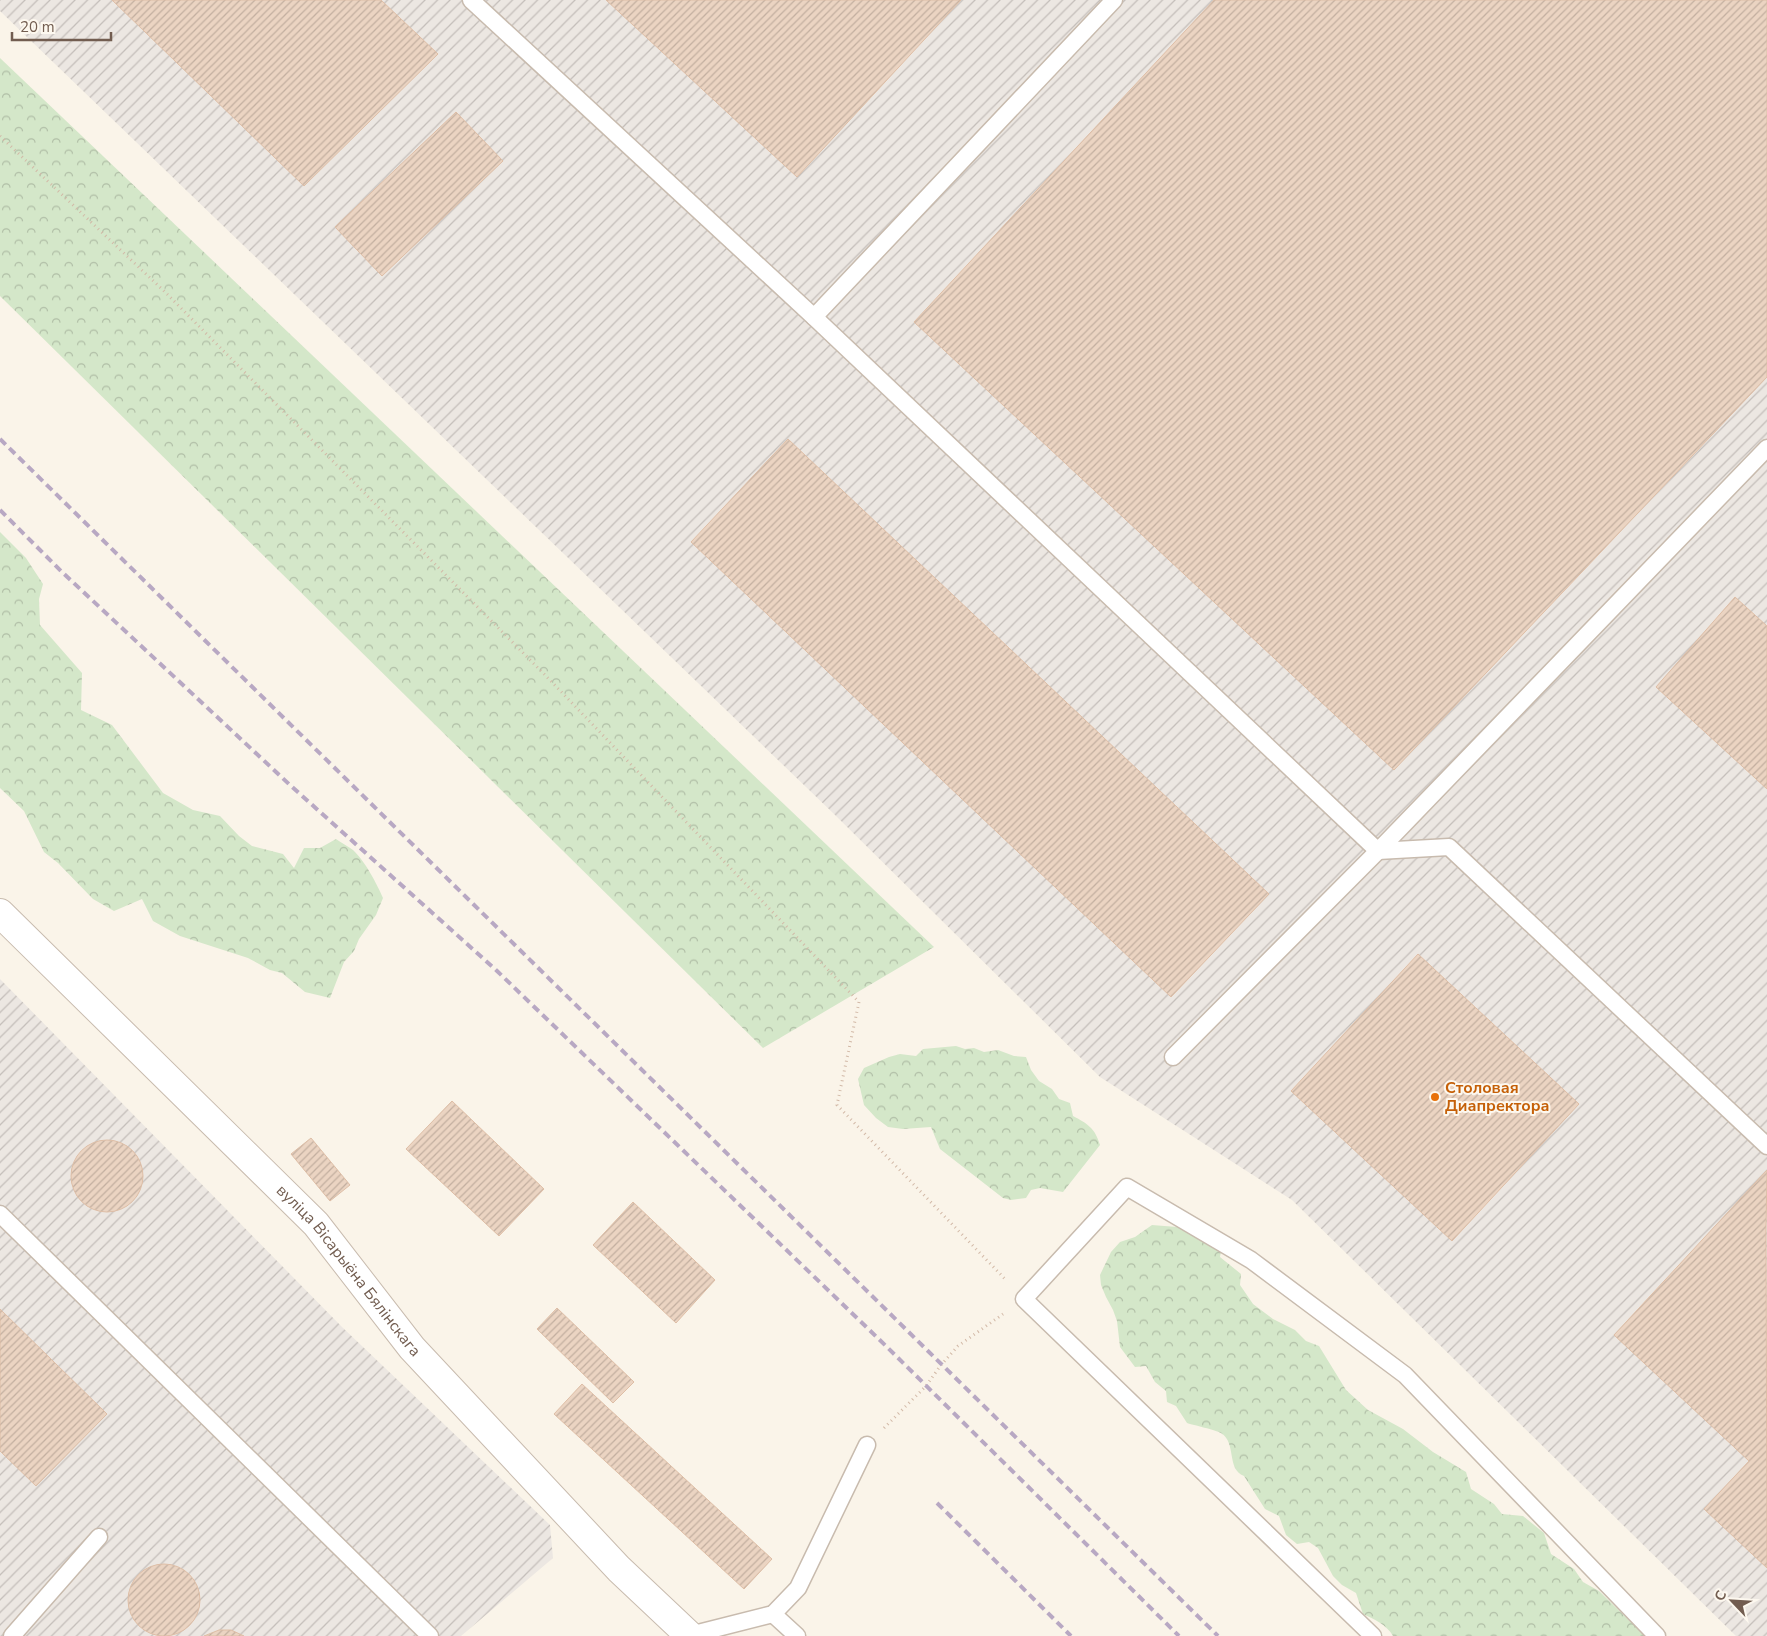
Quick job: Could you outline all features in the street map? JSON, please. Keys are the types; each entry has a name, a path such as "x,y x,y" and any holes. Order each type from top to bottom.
{"street":[{"name":"вуліца Вісарыёна Бялінскага","path":"0,913 316,1224 412,1348 619,1569 689,1636"}],"lane":[{"path":"471,0 814,317 1378,851 1449,847 1767,1146"},
{"path":"814,317 1114,0"},
{"path":"1173,1057 1378,851 1767,448"},
{"path":"1373,1636 1024,1299 1127,1187 1251,1260 1405,1375 1657,1636"},
{"path":"0,1214 430,1636"},
{"path":"689,1636 773,1614 798,1588 867,1445"},
{"path":"12,1636 99,1537"},
{"path":"773,1614 796,1636"}],"path":[{"path":"0,136 165,292 519,649 859,1002 837,1104 1024,1299 958,1346 926,1386 867,1445"}],"shaded area":[{"path":"0,0 1767,0 1767,1636 1736,1636 1292,1200 1100,1077 833,813 0,11"},
{"path":"0,979 342,1327 550,1525 553,1558 461,1636 0,1636"}],"green space":[{"path":"0,58 934,947 763,1048 0,296"},
{"path":"0,532 26,558 43,584 39,599 40,625 82,673 81,710 112,725 163,793 193,810 220,816 239,836 252,846 283,854 294,868 304,848 320,848 336,839 353,850 362,860 383,898 376,915 359,939 354,951 344,962 330,998 305,992 282,973 270,970 248,958 180,936 153,921 142,899 114,911 93,899 58,863 44,852 24,811 0,788"},
{"path":"956,1046 965,1049 974,1048 984,1052 998,1050 1014,1056 1026,1057 1031,1070 1039,1081 1052,1089 1059,1099 1070,1103 1073,1116 1093,1130 1100,1145 1063,1192 1040,1188 1031,1190 1026,1198 1011,1200 1003,1198 940,1149 931,1127 903,1129 888,1127 864,1105 858,1079 864,1068 900,1054 916,1056 923,1049"},
{"path":"1152,1225 1177,1227 1221,1251 1220,1257 1241,1274 1240,1285 1253,1304 1273,1319 1295,1330 1306,1341 1319,1346 1346,1390 1368,1410 1403,1429 1433,1452 1466,1472 1471,1489 1494,1504 1502,1514 1523,1516 1544,1533 1551,1554 1574,1569 1583,1582 1599,1591 1645,1636 1393,1636 1376,1620 1363,1614 1356,1593 1342,1585 1333,1576 1318,1548 1309,1542 1297,1544 1286,1535 1279,1516 1265,1509 1244,1476 1238,1473 1235,1468 1226,1437 1221,1433 1187,1423 1176,1406 1167,1402 1166,1391 1155,1382 1146,1366 1135,1367 1120,1347 1117,1321 1101,1285 1100,1275 1111,1252 1120,1242 1135,1237"}],"building":[{"path":"112,0 381,0 438,54 304,186"},
{"path":"606,0 961,0 797,177"},
{"path":"1214,0 1767,0 1767,377 1394,770 914,322"},
{"path":"456,112 503,161 382,276 335,227"},
{"path":"788,439 1269,894 1171,997 691,542"},
{"path":"1735,597 1767,626 1767,789 1656,687"},
{"name":"Столовая Диапректора","path":"1418,954 1579,1104 1452,1241 1291,1091"},
{"path":"452,1101 544,1189 499,1236 406,1149"},
{"path":"311,1138 350,1185 330,1201 291,1154"},
{"path":"107,1140 121,1143 133,1150 140,1162 143,1176 140,1190 133,1202 121,1209 107,1212 93,1209 81,1202 74,1190 71,1176 74,1162 81,1150 93,1143"},
{"path":"1767,1170 1767,1568 1704,1509 1749,1461 1614,1335"},
{"path":"633,1202 715,1280 676,1323 593,1245"},
{"path":"557,1308 634,1382 613,1403 537,1329"},
{"path":"0,1309 107,1414 36,1486 0,1451"},
{"path":"582,1384 772,1559 744,1589 554,1414"},
{"path":"164,1564 178,1567 190,1574 197,1586 200,1600 197,1614 190,1626 178,1633 164,1636 150,1633 138,1626 131,1614 128,1600 131,1586 138,1574 150,1567"},
{"path":"219,1630 231,1630 244,1636 204,1636"}],"railway":[{"path":"0,439 1218,1636"},
{"path":"0,510 62,572 290,785 496,970 886,1346 1179,1636"},
{"path":"937,1503 1071,1636"}],"place":[{"name":"Столовая Диапректора","path":"1435,1097"}]}
